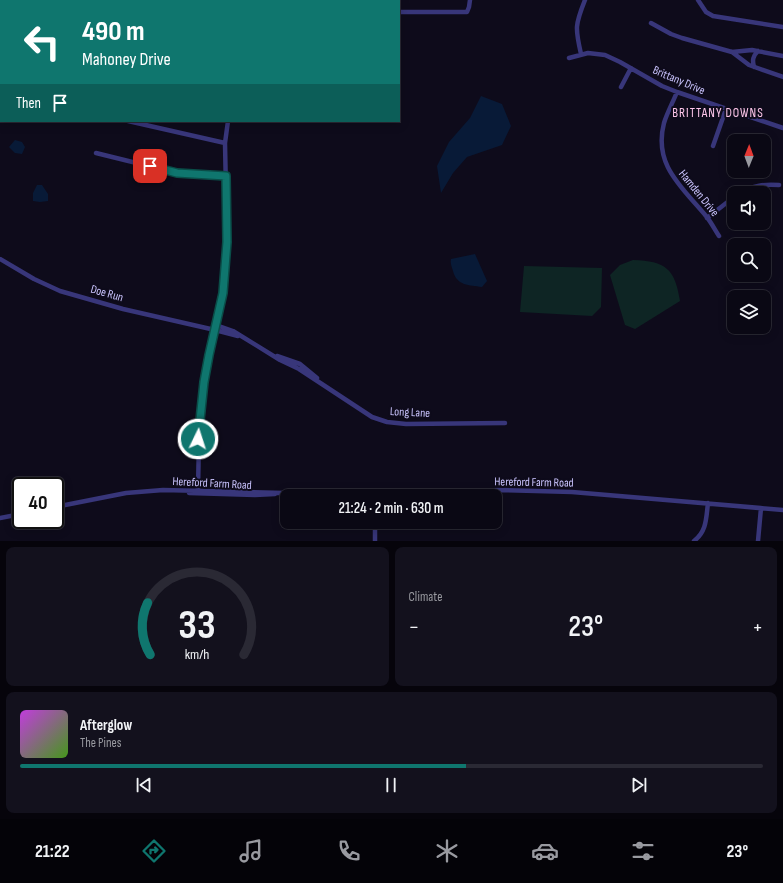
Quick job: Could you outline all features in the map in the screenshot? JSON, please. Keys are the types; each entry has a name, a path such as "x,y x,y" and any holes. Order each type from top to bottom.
{"street":[{"path":"400,12 467,12 470,7 470,0"},
{"path":"581,54 576,25 584,0"},
{"path":"698,0 706,12 713,16 783,27"},
{"path":"651,23 682,38 732,52 746,63 754,67 783,77"},
{"path":"732,52 748,50 783,56"},
{"path":"754,67 754,57 758,51"},
{"name":"Brittany Drive","path":"569,58 581,54 596,53 605,55 662,86 783,128"},
{"path":"621,87 631,68"},
{"name":"Hamden Drive","path":"678,92 664,123 662,134 663,157 671,176 707,218 719,236"},
{"path":"713,146 726,109"},
{"path":"132,122 225,143"},
{"path":"198,490 198,439 202,401 209,355 223,293 227,242 225,143 228,122"},
{"path":"96,152 177,173 226,176"},
{"path":"755,186 780,184"},
{"path":"707,218 727,202"},
{"name":"Doe Run","path":"0,259 34,279 60,291 123,308 216,327"},
{"name":"Long Lane","path":"216,327 244,338 267,352 300,364 324,384 372,417 394,424 505,423"},
{"name":"Hereford Farm Road","path":"163,490 187,493 254,495 280,494"},
{"name":"Hereford Farm Road","path":"64,505 126,493 163,490 280,493"},
{"name":"Hereford Farm Road","path":"502,490 572,492 783,510"},
{"path":"694,541 700,536 705,526 708,503"},
{"path":"758,541 762,508"},
{"path":"0,518 12,516"},
{"path":"375,529 375,541"}],"green space":[{"path":"633,260 654,262 667,269 672,274 675,281 680,301 635,329 625,325 610,275 620,265"},
{"path":"524,266 602,268 601,307 592,316 520,312"}],"water":[{"path":"481,96 502,104 511,126 502,145 467,157 453,173 441,193 437,166 449,142 470,118"},
{"path":"15,140 22,142 25,147 22,154 15,153 9,147"},
{"path":"37,185 42,185 48,194 48,201 33,201 33,193"},
{"path":"475,254 487,281 482,287 464,284 457,280 451,264 451,259"}],"district":[{"name":"BRITTANY DOWNS","path":"718,112"}],"route":[{"path":"150,166 177,173 226,176 227,242 223,293 204,382 198,439"}]}
